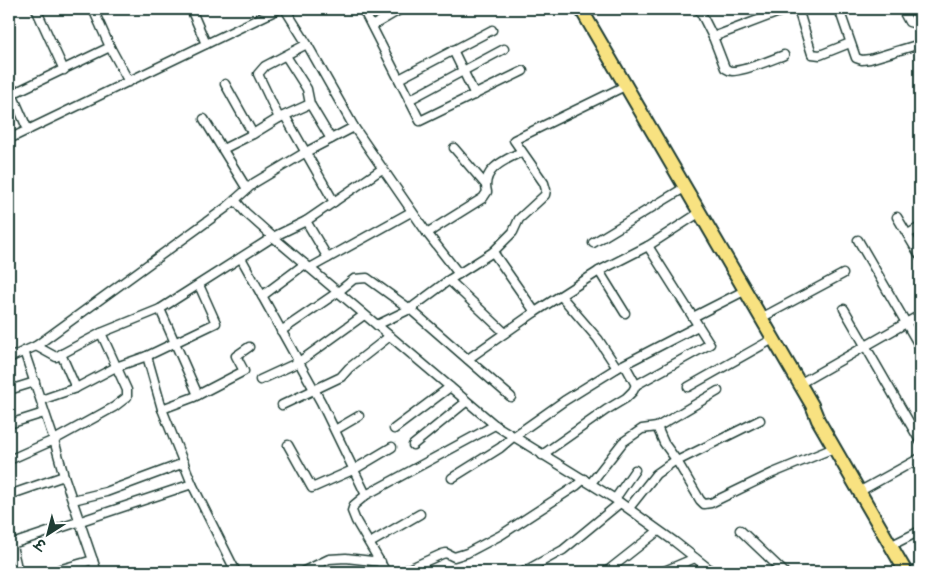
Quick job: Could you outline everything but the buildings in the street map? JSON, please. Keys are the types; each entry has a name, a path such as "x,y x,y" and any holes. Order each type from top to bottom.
{"main road":[{"path":"585,10 625,86 744,291 913,572"},
{"path":"812,405 818,420 906,572"}],"street":[{"path":"36,9 64,70"},
{"path":"93,9 110,47 130,82"},
{"path":"190,9 206,44"},
{"path":"9,139 279,9"},
{"path":"285,9 354,127 426,233 459,274"},
{"path":"363,9 420,121 523,71"},
{"path":"372,26 401,9"},
{"path":"709,9 700,10 725,68 728,70 733,71 784,55"},
{"path":"712,37 787,9"},
{"path":"798,9 812,54 820,54 850,43"},
{"path":"839,9 856,58 862,60 920,44"},
{"path":"902,9 909,22 920,21"},
{"path":"399,79 492,30"},
{"path":"307,44 266,66 258,74 334,202"},
{"path":"28,130 11,91 64,70 110,47"},
{"path":"409,100 504,49"},
{"path":"453,50 475,95"},
{"path":"286,56 307,89 310,104 332,139"},
{"path":"225,84 253,134"},
{"path":"377,325 410,308 493,252 513,232 519,219 545,195 544,183 514,140 625,86"},
{"path":"223,148 310,104"},
{"path":"204,119 247,190"},
{"path":"9,358 36,346 228,207 247,190 306,152 354,127"},
{"path":"454,148 485,184"},
{"path":"426,233 483,198 487,192 486,177 490,171 500,163 521,152"},
{"path":"36,346 56,357 101,334 160,309 273,237 306,221 382,169"},
{"path":"593,243 684,188"},
{"path":"235,200 245,212 273,237 466,402 513,437 629,508 712,572"},
{"path":"262,296 308,266 328,258 412,212"},
{"path":"468,359 535,312 600,271 648,246 699,213"},
{"path":"897,218 920,256"},
{"path":"306,221 328,258"},
{"path":"908,234 920,227"},
{"path":"858,240 920,346"},
{"path":"542,455 626,398 636,385 710,344 648,246"},
{"path":"493,252 535,312"},
{"path":"241,258 314,390 366,494"},
{"path":"600,271 625,313"},
{"path":"761,318 843,274"},
{"path":"281,331 354,279 366,278 410,308 511,397"},
{"path":"449,280 505,333"},
{"path":"41,400 76,388 116,367 146,356 216,323 199,285"},
{"path":"693,317 744,291"},
{"path":"561,296 636,385"},
{"path":"160,309 198,395"},
{"path":"844,309 920,441"},
{"path":"260,380 299,362 364,315"},
{"path":"799,384 920,315"},
{"path":"452,478 500,448 564,401 621,366 698,326"},
{"path":"9,460 54,440 114,407 127,397 127,390 101,334"},
{"path":"282,405 341,377 349,368 390,336"},
{"path":"688,387 773,339"},
{"path":"162,408 198,395 244,371 236,356 249,347"},
{"path":"24,351 97,572"},
{"path":"60,354 76,388"},
{"path":"146,356 162,408 192,484 236,572"},
{"path":"9,390 35,382"},
{"path":"394,430 450,387"},
{"path":"402,572 442,554 446,553 454,557 467,553 501,535 576,486 587,481 623,442 642,429 657,427 718,391"},
{"path":"413,445 466,402"},
{"path":"9,424 44,412"},
{"path":"335,430 359,416"},
{"path":"629,508 656,474 677,461 760,420"},
{"path":"386,572 356,521 352,511 354,505 366,494 495,424"},
{"path":"657,427 664,443 704,504 711,503 773,473 834,448"},
{"path":"288,445 312,488 354,469 392,447"},
{"path":"864,489 920,458"},
{"path":"73,500 106,492 184,463"},
{"path":"524,572 567,547 618,501 635,470"},
{"path":"9,495 64,476"},
{"path":"10,544 192,484"},
{"path":"370,543 420,514"},
{"path":"740,530 784,572"},
{"path":"896,543 920,530"},
{"path":"606,572 658,531"},
{"path":"9,532 10,544 18,572"},
{"path":"302,572 329,559 346,558 380,562"},
{"path":"662,572 695,558"},
{"path":"51,572 93,560"}]}
